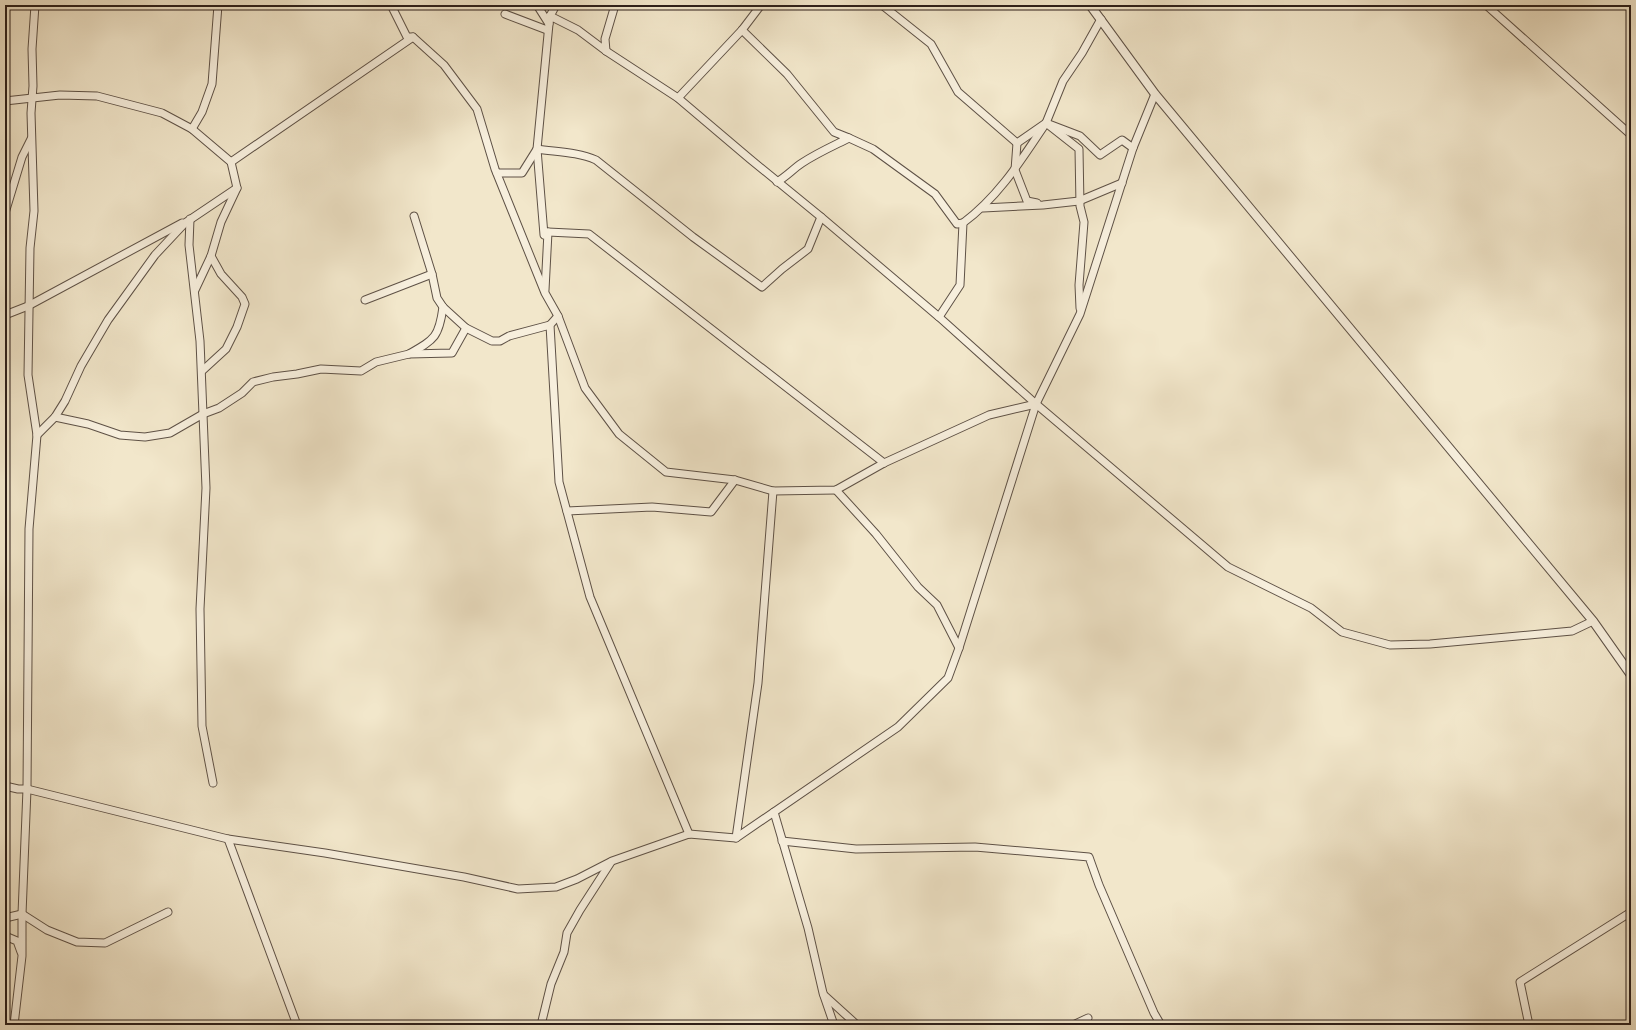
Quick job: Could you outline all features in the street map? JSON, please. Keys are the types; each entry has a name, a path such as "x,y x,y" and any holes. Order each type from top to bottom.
{"street":[{"path":"14,1025 22,956 22,914 27,789 29,529 38,435 28,375 30,248 34,211 31,98 35,5"},
{"path":"192,129 202,112 212,84 218,5"},
{"path":"391,5 407,37 413,37 444,65 477,109 497,173 545,293 558,316 585,388 619,434 666,472 735,480 774,491 836,490 884,463 989,415 1036,404"},
{"path":"537,5 548,27"},
{"path":"556,5 550,16 548,27 537,149 544,235 548,232 589,234 884,463"},
{"path":"606,51 606,39 615,5"},
{"path":"678,98 742,30 762,5"},
{"path":"882,5 931,44 958,92 1017,143"},
{"path":"1090,5 1101,18 1155,94 1593,621 1631,675"},
{"path":"1486,5 1631,135"},
{"path":"505,14 548,27"},
{"path":"550,16 578,30 606,51 678,98 777,182 821,216 939,317 1036,404 1228,567 1311,608 1342,632 1390,645 1430,644 1572,631 1593,621"},
{"path":"742,30 787,74 834,132 874,149 902,169 935,194 957,224 963,223 983,208 1015,170 1046,123 1063,81 1082,53 1101,18"},
{"path":"231,162 413,37"},
{"path":"5,786 18,789 27,789 228,839 333,854 464,877 518,889 556,887 578,879 612,861 690,834 736,838 898,727 948,678 959,648 1036,404 1080,314 1133,148 1155,94"},
{"path":"5,101 60,95 97,96 162,113 192,129 231,162 237,188 221,222 211,256 195,291"},
{"path":"1017,143 1046,123"},
{"path":"1046,123 1080,136 1100,155 1122,140 1133,148"},
{"path":"1046,123 1079,149 1079,201 1084,222 1079,285 1080,314"},
{"path":"5,213 22,157 32,137"},
{"path":"777,182 787,176 800,164 849,138"},
{"path":"1017,143 1015,170 1028,201 1043,205"},
{"path":"497,173 522,173 537,149"},
{"path":"537,149 559,153 583,154 596,160 660,209 693,237 725,259 762,288 782,269 808,249 821,216"},
{"path":"983,208 1043,205 1079,201 1122,183"},
{"path":"5,315 28,306 190,219 237,188"},
{"path":"414,216 432,274 436,298 443,307 466,328 492,341 500,341 509,336 550,325 558,316"},
{"path":"190,219 189,245 195,291 202,371 206,488 200,609 202,726 213,783"},
{"path":"38,435 55,417 65,401 81,366 108,320 155,255 190,219"},
{"path":"939,317 960,285 963,223"},
{"path":"545,293 548,232"},
{"path":"202,371 226,349 237,327 245,304 242,297 221,274 211,256"},
{"path":"365,300 432,274"},
{"path":"409,354 428,342 437,334 441,325 443,307"},
{"path":"550,325 559,482 590,597 690,834"},
{"path":"55,417 88,424 120,435 145,436 170,433 203,414 219,408 242,393 253,382 321,369 361,371 376,362 409,354 452,353 466,328"},
{"path":"567,510 652,507 711,512 735,480"},
{"path":"836,490 876,534 918,586 937,605 959,648"},
{"path":"736,838 758,684 774,491"},
{"path":"774,812 808,928 823,993 834,1025"},
{"path":"228,839 297,1025"},
{"path":"782,841 856,849 975,847 1090,857 1118,928 1154,1013 1161,1025"},
{"path":"541,1025 551,984 564,952 567,933 612,861"},
{"path":"5,918 22,914 47,930 77,942 105,943 168,912"},
{"path":"1529,1025 1520,982 1631,912"},
{"path":"5,936 16,941 22,956"},
{"path":"823,993 857,1025"},
{"path":"1073,1025 1088,1018"}]}
